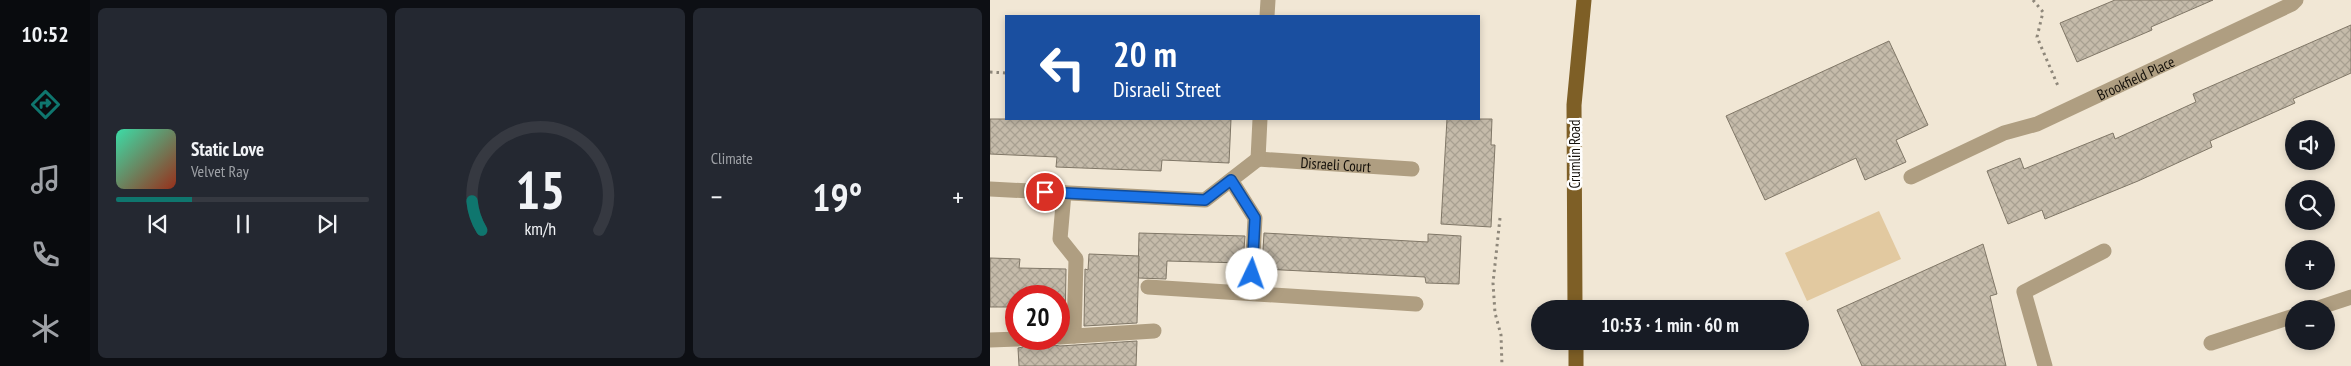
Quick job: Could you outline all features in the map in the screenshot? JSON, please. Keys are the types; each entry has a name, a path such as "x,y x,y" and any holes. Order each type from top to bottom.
{"main road":[{"name":"Crumlin Road","path":"1575,300 1574,105 1584,0"},
{"path":"1576,350 1576,366"}],"street":[{"path":"1267,15 1268,0"},
{"name":"Brookfield Place","path":"1911,177 2004,133 2037,124 2292,4 2296,0"},
{"path":"990,189 1205,200 1258,159 1260,120"},
{"name":"Disraeli Court","path":"1258,159 1412,170"},
{"path":"1231,180 1255,218 1252,293"},
{"path":"1064,193 1060,239 1076,259 1070,305"},
{"path":"2045,366 2024,292 2104,251"},
{"path":"1148,287 1416,304"},
{"path":"2335,302 2351,297"},
{"path":"2211,343 2285,319"},
{"path":"1070,336 1154,331"},
{"path":"990,340 1005,339"}],"path":[{"path":"2033,0 2043,12 2037,37 2068,109"},
{"path":"990,72 1005,73"},
{"path":"1500,218 1493,283 1495,313 1502,335 1502,366"}],"shaded area":[{"path":"1879,211 1901,259 1807,300 1785,253"}],"building":[{"path":"2115,0 2213,0 2151,27 2152,30 2077,62 2060,23"},
{"path":"2351,25 2351,73 2293,99 2295,103 2210,141 2212,147 2138,181 2045,219 2042,210 2008,224 1987,171 2020,158 2024,169 2113,133 2115,139 2196,102 2193,94"},
{"path":"1889,41 1928,125 1896,140 1906,162 1865,180 1856,158 1765,200 1726,116"},
{"path":"990,119 1231,120 1229,163 1162,160 1161,171 1056,167 1057,157 990,154"},
{"path":"1492,119 1491,145 1495,145 1491,227 1441,224 1447,120"},
{"path":"1139,233 1245,236 1243,263 1167,261 1166,279 1138,278"},
{"path":"1264,233 1428,242 1428,234 1461,236 1459,284 1426,283 1425,277 1262,269"},
{"path":"1983,244 1997,294 1990,296 2006,366 1862,366 1837,310"},
{"path":"1089,254 1139,256 1137,323 1084,326 1085,269 1088,270"},
{"path":"990,258 1020,259 1019,268 1066,269 1066,285 1005,285 1005,307 990,307"},
{"path":"1137,341 1136,366 1019,366 1018,350 1070,350 1070,345"}],"route":[{"path":"1045,192 1205,200 1231,180 1255,218 1252,274"}]}
